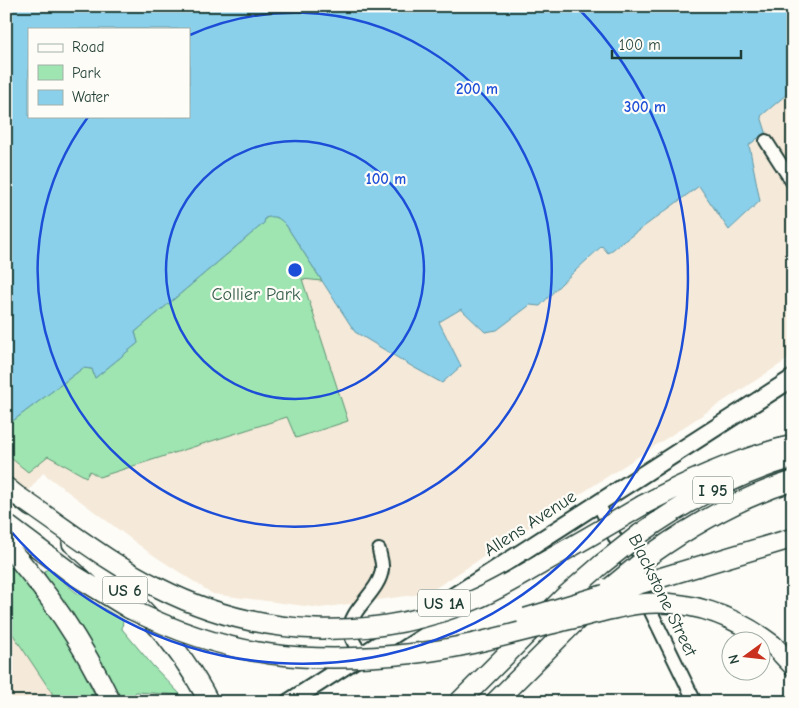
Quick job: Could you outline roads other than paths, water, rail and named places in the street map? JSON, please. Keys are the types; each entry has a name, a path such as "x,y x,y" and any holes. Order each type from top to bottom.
{"highway":[{"path":"13,492 131,573 187,601 216,612 278,626 324,629 356,628 401,622 462,605 504,585 673,489 750,457 793,445"},
{"name":"I 95","path":"459,702 564,597 640,534 673,512 713,490 756,470 793,458"},
{"name":"I 95","path":"495,702 611,587 650,555 685,531 721,510 793,480"},
{"name":"US 6","path":"13,492 109,574 143,608 182,657 209,702"},
{"path":"6,524 74,576 130,609 163,625 201,639 258,653 320,659 350,659 397,654 457,646 619,608 650,604 683,605 718,614 741,624 773,645 793,666"},
{"path":"397,654 793,538"},
{"path":"6,545 60,613 77,638 102,683 110,702"}],"main road":[{"name":"Allens Avenue","path":"290,702 793,378"}],"street":[{"path":"766,141 793,183"},
{"name":"Blackstone Street","path":"598,503 695,702"},
{"path":"362,655 351,636 350,627 355,615 377,586 382,570 379,550"}],"water":[{"path":"6,6 793,6 793,89 761,116 766,132 749,145 760,201 729,230 699,186 608,253 602,246 540,306 530,305 497,330 485,332 461,309 439,322 461,366 442,383 355,332 286,225 277,218 272,217 265,218 264,223 135,332 138,343 95,378 92,369 83,368 6,426"}],"park label":[{"name":"Collier Park","path":"256,294"}]}
